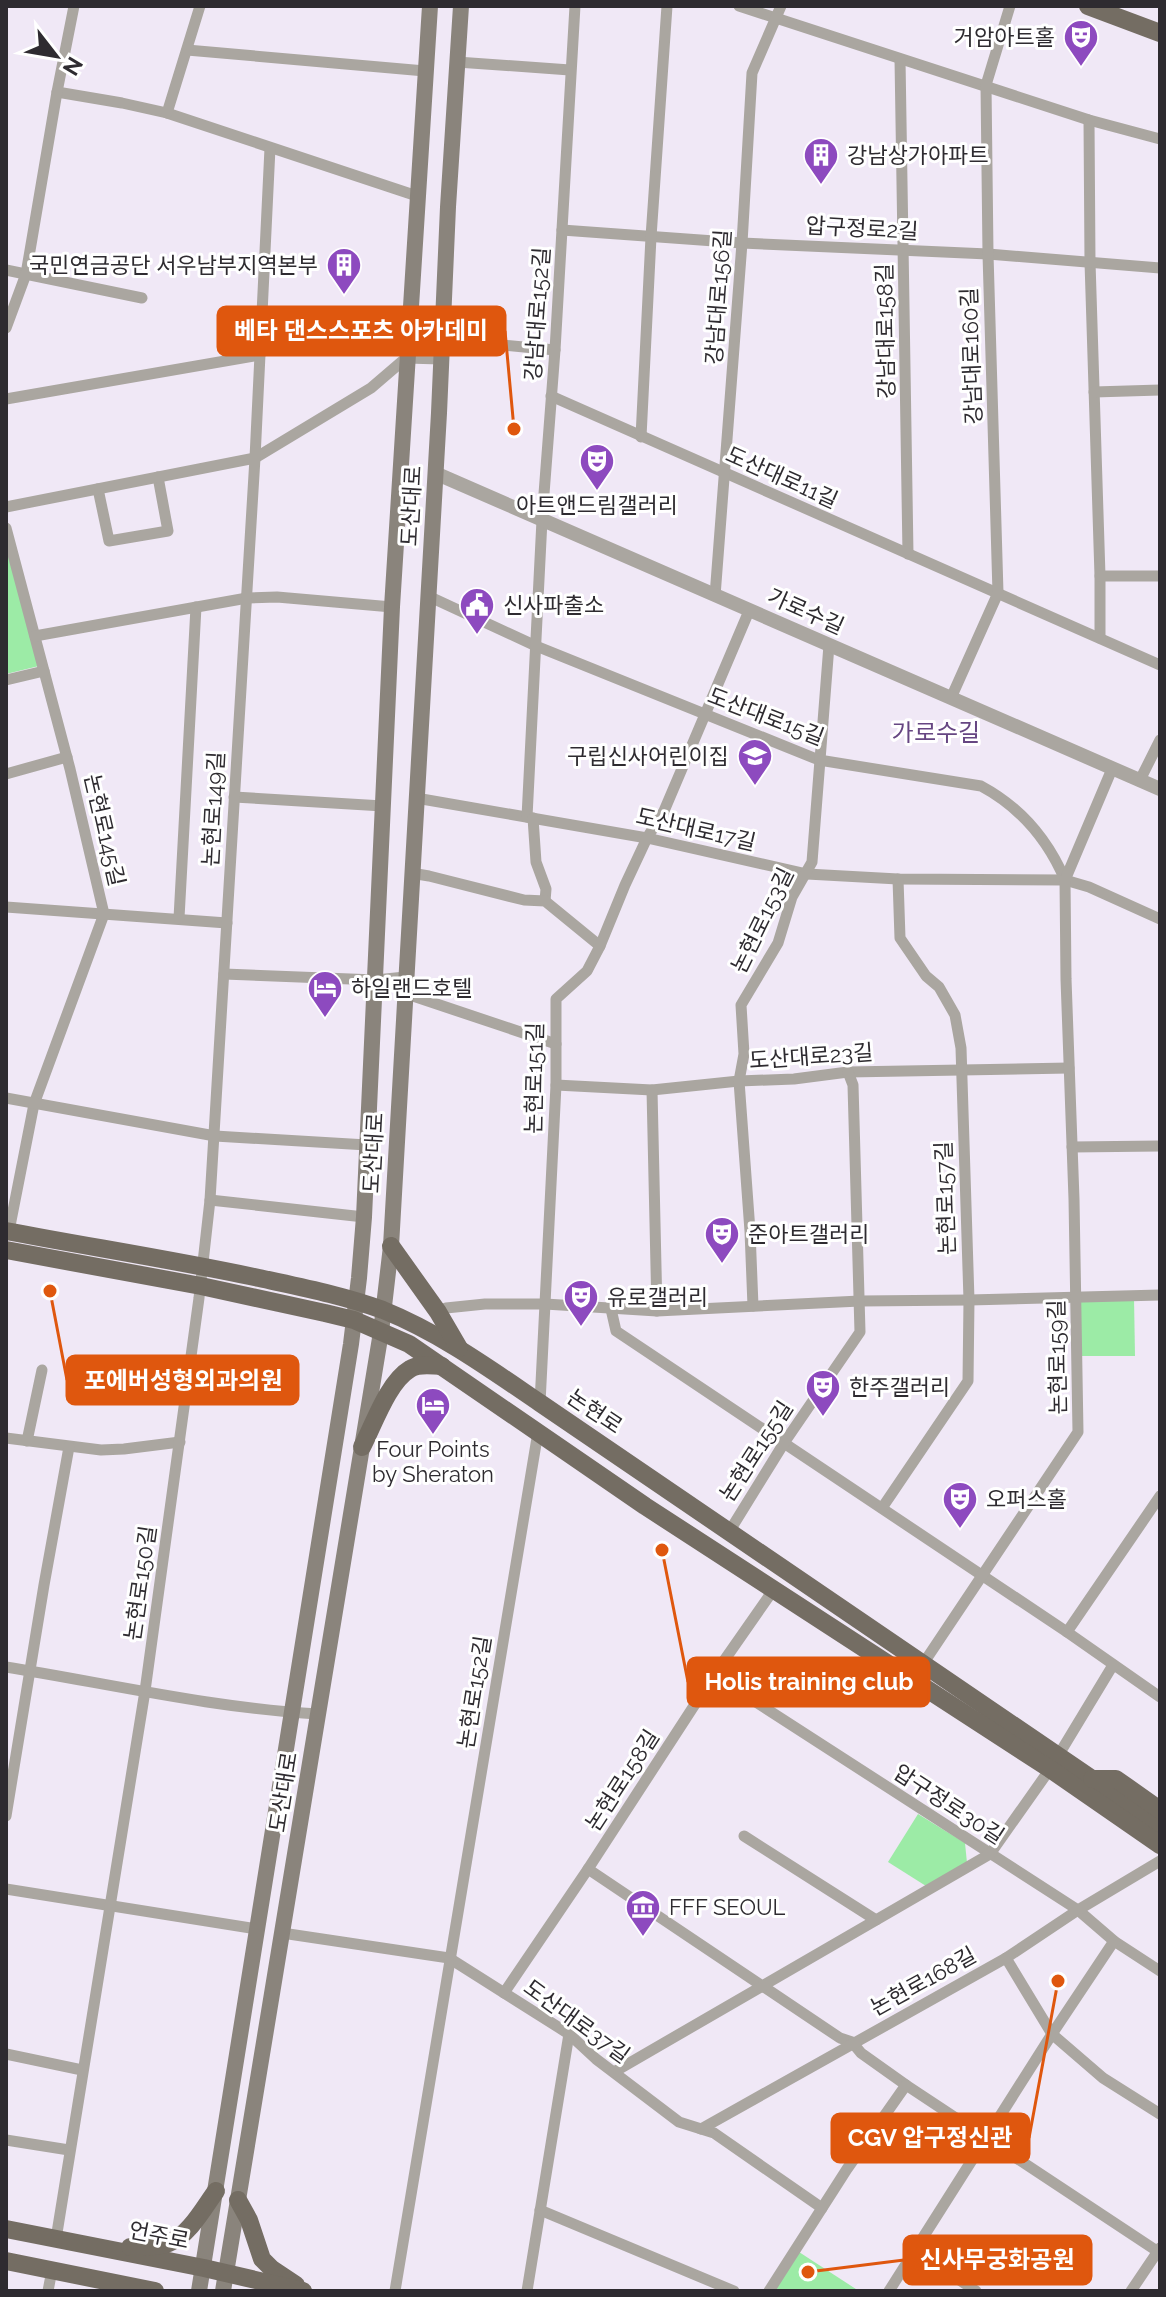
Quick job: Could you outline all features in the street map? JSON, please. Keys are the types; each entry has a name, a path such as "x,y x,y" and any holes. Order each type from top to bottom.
{"main road":[{"name":"도산대로","path":"199,2291 355,1311 364,1217 406,358 430,6"},
{"name":"도산대로","path":"225,2282 381,1332 391,1246 461,6"},
{"path":"1088,6 1160,33"},
{"name":"논현로","path":"8,1231 203,1266 355,1311 381,1332 409,1344 645,1506 1054,1762 1108,1799 1160,1845"},
{"path":"391,1246 438,1312 459,1348"},
{"name":"논현로","path":"6,1250 355,1311 384,1311 412,1323 459,1348 923,1664 1054,1762"},
{"path":"362,1447 393,1384 419,1365 442,1366"},
{"name":"논현로","path":"1088,1785 1116,1779 1160,1810"},
{"name":"논현로","path":"1088,1785 1093,1808 1160,1854"},
{"name":"논현로","path":"1108,1799 1160,1827"},
{"path":"108,2249 170,2243 182,2235 216,2191"},
{"path":"238,2200 249,2220 262,2259 304,2291"},
{"name":"언주로","path":"6,2229 204,2268 225,2282 304,2291"},
{"path":"6,2261 155,2291"},
{"path":"113,2282 131,2291"}],"street":[{"path":"6,328 26,274 74,6"},
{"path":"167,113 200,6"},
{"name":"강남대로152길","path":"545,901 546,889 536,862 530,818 542,520 575,6"},
{"path":"641,437 667,6"},
{"path":"739,6 779,12 900,59 1089,120 1160,139"},
{"name":"강남대로160길","path":"951,698 998,593 986,85 1010,6"},
{"name":"강남대로156길","path":"715,596 752,73 779,12"},
{"path":"187,50 425,71"},
{"name":"강남대로158길","path":"900,59 908,554"},
{"path":"457,62 570,70"},
{"path":"57,92 167,113 417,196"},
{"path":"1089,120 1100,638"},
{"name":"논현로149길","path":"203,1266 215,1136 270,148"},
{"name":"압구정로2길","path":"562,230 742,243 988,254 1160,268"},
{"path":"6,270 142,298"},
{"path":"408,336 555,350"},
{"path":"6,399 260,355"},
{"path":"6,507 255,458 371,388 406,358 441,359"},
{"path":"1094,392 1160,390"},
{"name":"도산대로11길","path":"551,396 1160,665"},
{"name":"가로수길","path":"435,473 1160,789"},
{"path":"98,489 109,541 168,531 158,477"},
{"name":"논현로145길","path":"6,528 67,757 104,914 34,1104 8,1231"},
{"path":"1100,576 1160,576"},
{"name":"도산대로15길","path":"428,596 536,646 819,760 981,786 1016,809 1056,859 1065,880"},
{"path":"35,636 247,598 277,597 392,607"},
{"path":"179,918 196,607"},
{"name":"논현로151길","path":"540,1403 556,1085 556,999 587,971 600,946 647,838 664,811 749,611"},
{"name":"논현로153길","path":"753,1306 739,1081 744,1054 741,1005 778,943 792,897 812,862 829,645"},
{"path":"6,680 44,671"},
{"path":"1140,780 1160,740"},
{"path":"6,774 67,757"},
{"name":"논현로159길","path":"923,1664 1078,1432 1065,880 1112,769"},
{"path":"234,797 383,806"},
{"name":"도산대로17길","path":"416,798 647,838 807,874 898,879 1065,880 1089,887 1160,919"},
{"path":"411,873 524,900 545,901 600,946"},
{"name":"논현로157길","path":"882,1508 968,1381 969,1300 961,1048 955,1015 939,987 926,976 900,938 898,879"},
{"path":"6,907 227,923"},
{"path":"224,974 376,980 404,985 556,1044"},
{"name":"도산대로23길","path":"556,1085 652,1090 848,1072 1069,1068"},
{"name":"논현로155길","path":"729,1532 784,1443 860,1332 853,1085 848,1072"},
{"path":"652,1090 657,1311"},
{"path":"6,1098 215,1136 367,1145"},
{"path":"1072,1147 1160,1146"},
{"path":"210,1200 364,1217"},
{"name":"논현로150길","path":"56,2239 145,1691 203,1266"},
{"path":"438,1312 446,1308 485,1304 545,1304 657,1311 860,1301 1160,1295"},
{"path":"611,1309 616,1331 1160,1697"},
{"path":"27,1441 42,1370"},
{"name":"논현로152길","path":"395,2291 538,1432"},
{"path":"6,1438 69,1447 124,1449 180,1442"},
{"path":"6,1816 69,1447"},
{"path":"1067,1632 1160,1496"},
{"name":"논현로158길","path":"504,1993 774,1589"},
{"path":"614,2072 990,1854 1054,1762 1113,1665"},
{"path":"6,1667 145,1691 318,1714"},
{"name":"압구정로30길","path":"714,1675 1078,1910 1114,1941 1160,1971"},
{"path":"744,1836 876,1920"},
{"name":"논현로168길","path":"701,2129 1006,1958 1160,1861"},
{"path":"588,1869 840,2038 852,2042 861,2053 986,2139 1159,2251 1131,2291"},
{"path":"6,1889 257,1929"},
{"name":"도산대로37길","path":"282,1933 449,1958 569,2034 596,2059 679,2122 714,2133 822,2208"},
{"path":"889,2291 1114,1941"},
{"path":"1006,1958 1052,2034 1103,2078 1160,2114"},
{"path":"527,2291 569,2034"},
{"path":"6,2054 82,2070"},
{"path":"769,2291 906,2085"},
{"path":"6,2140 69,2150"},
{"path":"540,2210 734,2291"},
{"path":"916,2251 976,2291"},
{"path":"48,2291 52,2270"}],"green space":[{"path":"6,540 39,666 6,674"},
{"path":"1080,1297 1134,1297 1135,1356 1081,1356"},
{"path":"918,1814 965,1843 967,1863 926,1886 888,1862"},
{"path":"799,2252 859,2291 774,2291"}],"place":[{"name":"거암아트홀","path":"1081,68"},
{"name":"강남상가아파트","path":"821,186"},
{"name":"국민연금공단 서우남부지역본부","path":"344,296"},
{"name":"베타 댄스스포츠 아카데미","path":"514,429"},
{"name":"아트앤드림갤러리","path":"597,492"},
{"name":"신사파출소","path":"477,636"},
{"name":"구립신사어린이집","path":"755,787"},
{"name":"하일랜드호텔","path":"325,1019"},
{"name":"준아트갤러리","path":"722,1265"},
{"name":"포에버성형외과의원","path":"50,1291"},
{"name":"유로갤러리","path":"581,1328"},
{"name":"한주갤러리","path":"823,1418"},
{"name":"Four Points by Sheraton","path":"433,1436"},
{"name":"오퍼스홀","path":"960,1530"},
{"name":"Holis training club","path":"662,1550"},
{"name":"FFF SEOUL","path":"643,1938"},
{"name":"CGV 압구정신관","path":"1058,1981"},
{"name":"신사무궁화공원","path":"808,2272"}],"district":[{"name":"가로수길","path":"936,732"}]}
